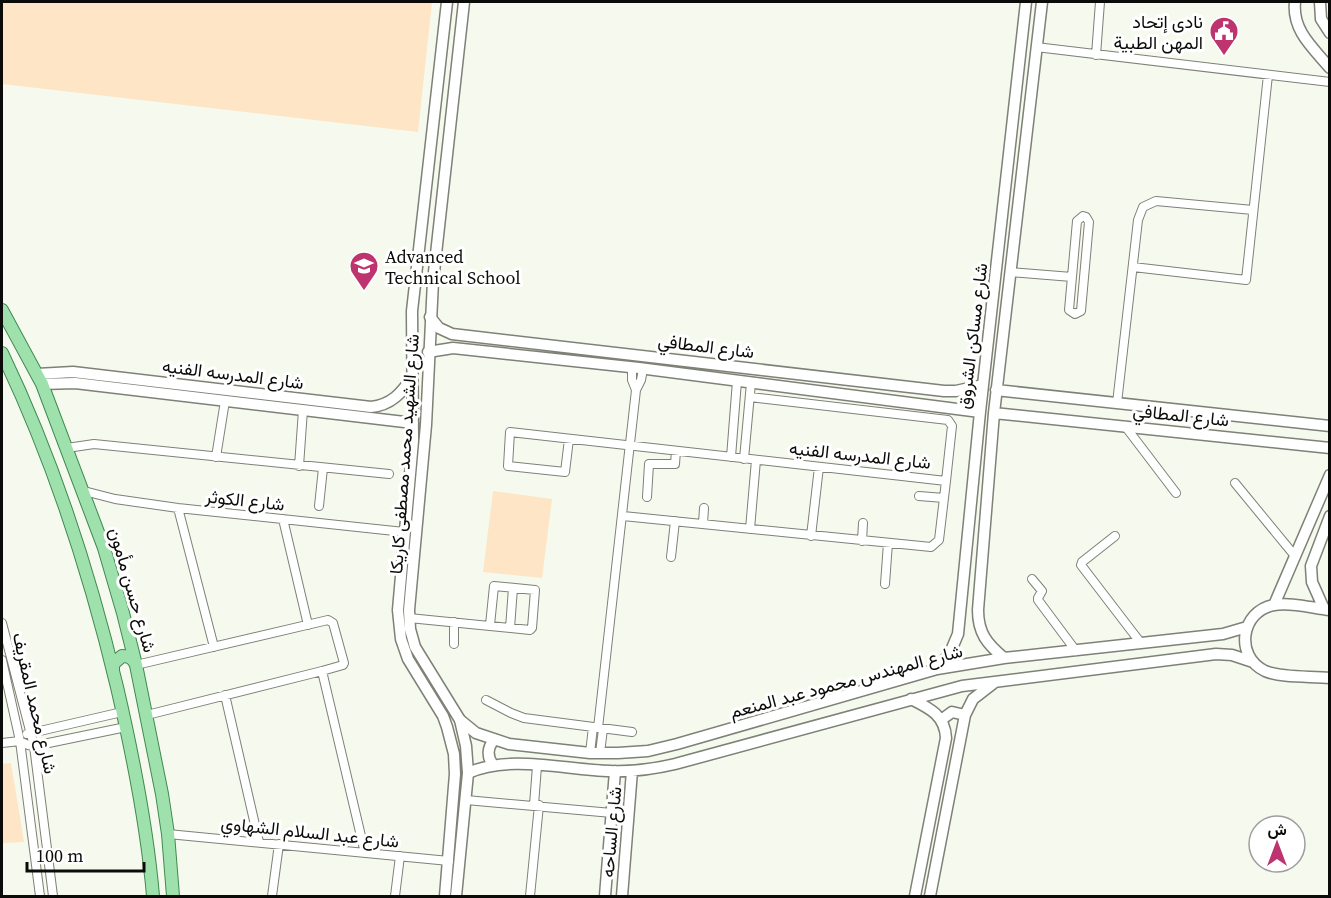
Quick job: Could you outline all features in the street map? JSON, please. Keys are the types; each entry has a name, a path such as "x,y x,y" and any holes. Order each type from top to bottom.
{"main road":[{"name":"شارع حسن مأمون","path":"2,310 39,379 67,448 84,491 123,613 147,715 168,834 173,897"},
{"path":"2,353 60,490 101,619 147,831 153,897"},
{"path":"101,619 104,624 115,626 123,618 123,613"},
{"path":"113,670 113,664 122,656 133,659 136,665"}],"street":[{"name":"شارع الشهيد محمد مصطفى كاريكا","path":"445,897 455,774 454,754 443,716 412,668 401,639 398,610 412,459 413,290 447,2"},
{"name":"شارع الشهيد محمد مصطفى كاريكا","path":"456,897 468,773 466,746 460,720 415,647 409,618 426,425 430,317 464,2"},
{"name":"شارع مساكن الشروق","path":"937,669 954,647 958,627 1026,2"},
{"name":"شارع مساكن الشروق","path":"979,626 979,599 996,390 1042,2"},
{"path":"1096,54 1099,2"},
{"path":"1295,2 1294,18 1297,27 1329,68"},
{"path":"1320,2 1321,19 1329,33"},
{"path":"1036,47 1329,82"},
{"path":"1133,267 1246,280 1268,75"},
{"path":"1117,403 1140,213 1149,203 1161,202 1253,210"},
{"path":"1084,216 1089,222 1086,261 1081,311 1075,314 1069,310 1072,277 1077,221 1084,216"},
{"path":"1010,272 1072,277"},
{"name":"شارع المطافي","path":"430,317 443,331 461,335 956,391 983,385"},
{"path":"460,349 456,341 461,335"},
{"name":"شارع المطافي","path":"428,352 446,348 460,349 637,368 980,412"},
{"path":"595,753 636,390 632,380 637,368"},
{"name":"شارع المدرسه الفنيه","path":"39,379 73,372 371,407 390,402"},
{"path":"389,420 390,402 401,393 412,376"},
{"name":"شارع المدرسه الفنيه","path":"39,379 413,423"},
{"path":"731,457 737,381"},
{"path":"744,459 751,383"},
{"name":"شارع المطافي","path":"996,390 1329,426"},
{"path":"953,408 958,400 956,391"},
{"path":"1022,415 1018,408 1018,401 1026,393"},
{"name":"شارع المدرسه الفنيه","path":"569,439 565,472 510,468 507,464 510,432 946,481 952,429 948,420 750,397"},
{"path":"216,457 225,401"},
{"path":"299,466 303,410"},
{"name":"شارع المطافي","path":"994,412 1329,448"},
{"path":"1314,446 1320,436 1316,425"},
{"path":"1125,426 1176,493"},
{"path":"67,448 90,443 389,474"},
{"path":"647,497 649,464 675,464 676,451"},
{"path":"750,529 756,460"},
{"path":"811,536 819,467"},
{"path":"319,506 323,468"},
{"path":"1274,605 1329,475"},
{"path":"623,516 927,548 934,546 939,540 946,481"},
{"path":"1235,483 1295,556"},
{"name":"شارع الكوثر","path":"84,491 115,499 178,508 404,532"},
{"path":"919,496 944,498"},
{"path":"178,508 214,647"},
{"path":"703,524 704,508"},
{"path":"1327,609 1312,582 1311,566 1329,516"},
{"path":"283,519 308,625"},
{"path":"671,557 675,522"},
{"path":"862,541 863,523"},
{"path":"1115,536 1081,564 1140,642"},
{"path":"885,584 888,543"},
{"path":"1032,579 1042,592 1038,599 1076,651"},
{"path":"409,618 532,629 535,590 494,586 490,625"},
{"path":"510,628 513,588"},
{"path":"1253,662 1245,645 1247,627 1258,612 1274,605 1327,609"},
{"path":"136,665 331,620 344,664 147,715"},
{"path":"454,622 454,644"},
{"name":"شارع محمد المقريف","path":"2,623 34,746 53,897"},
{"path":"958,627 965,633 969,633 979,626 988,644 1004,658"},
{"name":"شارع المهندس محمود عبد المنعم","path":"460,720 476,733 508,744 595,753 633,753 677,744 937,669 1004,658 1222,634 1247,627"},
{"name":"شارع المهندس محمود عبد المنعم","path":"468,773 493,765 507,764 632,771 675,764 944,690 997,681 1216,654 1253,662 1263,670 1275,674 1329,678"},
{"name":"شارع محمد المقريف","path":"2,661 20,741 40,897"},
{"path":"322,671 365,853"},
{"path":"930,897 965,714 973,699 997,681"},
{"path":"225,695 259,842"},
{"path":"911,699 930,708 941,720 946,738 915,897"},
{"path":"486,700 524,718 632,732"},
{"path":"20,741 30,732 123,712"},
{"path":"941,720 952,712 965,714"},
{"path":"2,743 20,741 34,746 126,727"},
{"path":"493,765 488,753 494,740"},
{"path":"530,897 537,766"},
{"name":"شارع الساحه","path":"605,897 615,771"},
{"name":"شارع الساحه","path":"622,897 632,771"},
{"path":"614,786 623,783 631,787"},
{"path":"466,800 612,813"},
{"name":"شارع عبد السلام الشهاوي","path":"168,834 448,861"},
{"path":"272,897 279,844"},
{"path":"395,897 400,856"}],"shaded area":[{"path":"2,2 432,2 418,132 2,84"},
{"path":"493,491 552,499 542,578 483,572"},
{"path":"11,763 24,842 2,843 2,764"}],"place":[{"name":"نادى إتحاد المهن الطبية","path":"1224,56"},
{"name":"Advanced Technical School","path":"364,292"}]}
